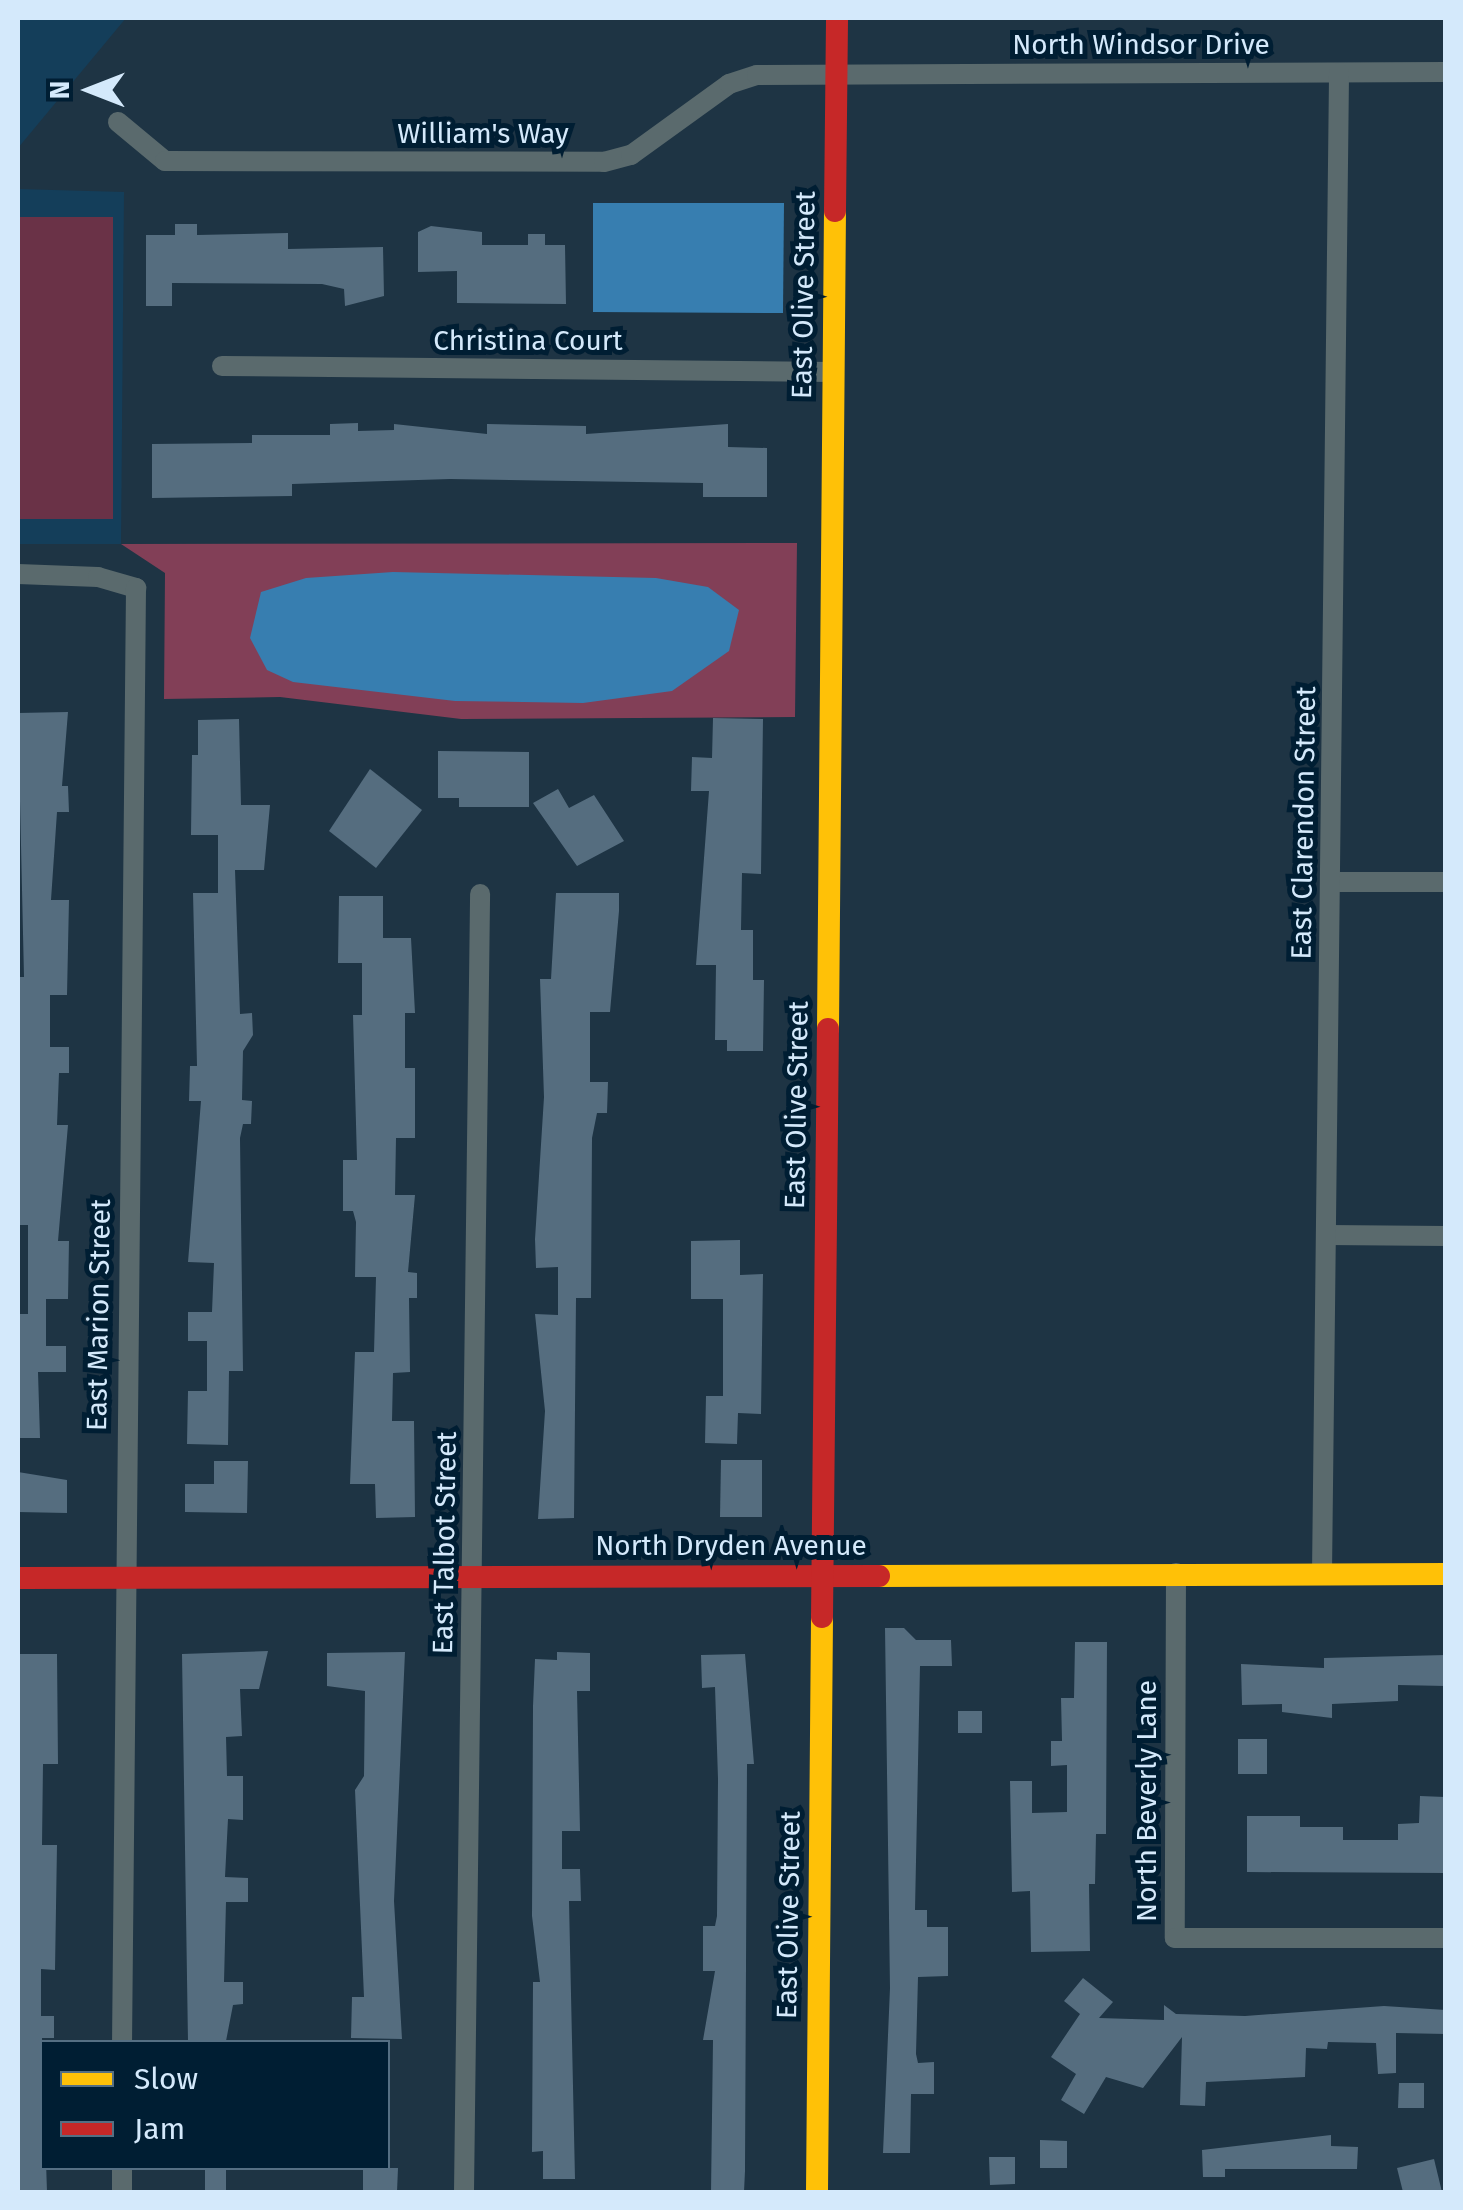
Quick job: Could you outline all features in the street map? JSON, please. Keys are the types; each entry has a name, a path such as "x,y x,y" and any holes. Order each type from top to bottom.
{"street":[{"name":"East Olive Street","path":"817,2192 837,18"},
{"name":"North Windsor Drive","path":"836,72 1446,72"},
{"name":"William's Way","path":"118,122 165,161 604,162 659,138 729,84 836,72"},
{"name":"East Clarendon Street","path":"1322,1574 1338,73"},
{"name":"Christina Court","path":"222,366 834,372"},
{"name":"East Marion Street","path":"18,574 98,577 136,588 122,2040"},
{"path":"1330,882 1446,882"},
{"name":"East Talbot Street","path":"464,2192 480,894"},
{"path":"1328,1235 1446,1236"},
{"name":"North Beverly Lane","path":"1176,1573 1175,1938 1446,1938"},
{"name":"North Dryden Avenue","path":"18,1578 1446,1574"}],"shaded area":[{"path":"18,18 126,18 18,148"},
{"path":"18,189 124,192 121,544 18,544"},
{"path":"593,203 784,203 783,313 593,312"},
{"path":"18,217 113,217 113,519 18,519"},
{"path":"797,543 795,717 461,719 280,697 164,699 165,573 121,544"},
{"path":"393,572 656,578 708,587 739,610 729,651 672,691 583,703 455,701 293,682 267,670 250,638 261,592 306,578"}],"building":[{"path":"175,224 197,224 197,235 288,233 288,249 383,247 384,296 345,306 344,289 322,284 172,283 172,306 146,306 146,235 175,235"},
{"path":"431,226 482,232 482,245 528,245 528,234 545,234 545,245 565,245 566,304 457,303 457,271 418,272 418,232"},
{"path":"358,423 358,431 394,430 394,424 487,434 487,424 586,426 586,434 728,424 728,447 767,448 767,497 703,497 703,483 450,479 292,484 292,496 152,498 152,444 252,443 252,435 330,435 330,424"},
{"path":"68,712 62,786 68,786 69,812 57,812 51,900 69,900 67,995 50,995 50,1047 69,1047 69,1073 59,1073 57,1125 68,1125 58,1241 69,1241 68,1299 46,1299 46,1346 66,1346 66,1372 38,1372 40,1438 18,1438 18,1314 28,1314 28,1225 18,1225 18,977 24,977 18,713"},
{"path":"713,718 763,719 761,874 742,873 741,930 753,930 753,980 764,980 763,1051 727,1051 727,1040 715,1040 716,965 696,965 709,791 691,791 692,757 712,758"},
{"path":"239,719 241,805 270,805 264,870 235,870 240,1014 252,1013 253,1035 243,1051 242,1100 252,1101 251,1124 243,1124 240,1138 243,1371 229,1371 228,1445 187,1444 188,1391 207,1391 207,1341 188,1341 188,1312 212,1312 214,1263 188,1262 201,1101 189,1101 190,1066 197,1066 193,893 218,893 218,835 191,835 192,755 198,755 198,720"},
{"path":"438,751 529,752 529,807 459,807 459,798 438,798"},
{"path":"370,769 422,810 376,868 329,831"},
{"path":"558,789 569,808 594,795 624,841 577,866 533,803"},
{"path":"556,893 619,893 619,911 610,1012 590,1012 590,1082 608,1082 607,1113 597,1113 592,1138 591,1298 576,1298 574,1518 538,1519 545,1411 535,1314 558,1315 558,1267 536,1268 535,1239 544,1097 540,979 551,979"},
{"path":"339,896 383,896 383,938 411,938 415,1013 405,1013 405,1068 415,1068 415,1138 396,1138 395,1195 415,1195 408,1272 417,1273 417,1298 409,1298 410,1372 393,1373 392,1421 414,1421 415,1517 376,1518 375,1484 350,1484 355,1352 374,1352 376,1277 355,1277 356,1222 353,1211 343,1211 343,1160 357,1160 353,1015 362,1015 362,963 338,963"},
{"path":"740,1240 740,1275 763,1274 761,1414 738,1413 737,1444 705,1443 706,1396 723,1396 723,1299 691,1299 691,1241"},
{"path":"721,1460 762,1460 762,1517 720,1517"},
{"path":"214,1461 248,1461 247,1513 185,1512 185,1484 214,1484"},
{"path":"18,1472 67,1480 67,1513 18,1512"},
{"path":"885,1628 904,1628 916,1640 951,1640 952,1666 920,1666 915,1910 927,1910 927,1927 948,1927 948,1976 918,1977 916,2054 918,2063 934,2062 934,2094 911,2094 910,2153 883,2153 890,1988"},
{"path":"1075,1642 1107,1642 1106,1834 1096,1834 1095,1884 1089,1884 1090,1951 1031,1952 1030,1891 1012,1892 1010,1781 1032,1781 1032,1813 1067,1812 1067,1765 1051,1766 1051,1741 1062,1741 1061,1698 1074,1698"},
{"path":"268,1651 259,1689 240,1689 242,1736 226,1737 227,1776 243,1776 243,1820 228,1819 225,1877 248,1878 248,1902 226,1902 224,1982 243,1982 243,2004 233,2005 226,2040 188,2040 182,1654"},
{"path":"405,1652 394,1901 402,2039 351,2038 352,1997 364,1997 355,1790 364,1776 365,1691 327,1686 327,1653"},
{"path":"557,1652 590,1653 590,1691 577,1691 580,1831 562,1831 562,1869 580,1869 581,1901 569,1901 575,2179 543,2179 543,2151 532,2152 533,1982 540,1982 532,1916 535,1659 557,1660"},
{"path":"18,1654 57,1654 58,1764 43,1764 42,1845 57,1845 55,1970 41,1969 41,2016 54,2016 54,2038 40,2040 40,2170 46,2170 47,2192 18,2192"},
{"path":"745,1654 754,1764 747,1764 744,2192 711,2192 713,2040 703,2040 715,1971 703,1971 703,1926 715,1926 717,1916 718,1779 715,1687 702,1688 701,1655"},
{"path":"1446,1655 1446,1686 1398,1685 1398,1701 1332,1704 1332,1718 1282,1712 1282,1704 1242,1705 1241,1664 1324,1668 1324,1658"},
{"path":"958,1711 982,1711 982,1733 958,1733"},
{"path":"1238,1739 1267,1739 1267,1774 1238,1774"},
{"path":"1420,1796 1445,1797 1446,1873 1247,1872 1247,1816 1300,1816 1300,1827 1343,1827 1343,1840 1398,1840 1398,1824 1419,1823"},
{"path":"1083,1978 1113,2002 1099,2018 1164,2020 1164,2005 1176,2014 1245,2016 1384,2006 1446,2010 1446,2034 1396,2033 1396,2073 1378,2074 1376,2043 1328,2042 1327,2049 1306,2048 1305,2077 1206,2082 1205,2106 1180,2105 1182,2037 1143,2088 1106,2077 1084,2114 1061,2100 1076,2074 1051,2057 1080,2014 1064,2001"},
{"path":"1399,2083 1424,2083 1424,2108 1398,2108"},
{"path":"1331,2135 1331,2146 1358,2147 1357,2169 1225,2169 1225,2177 1203,2177 1202,2150"},
{"path":"1040,2140 1067,2141 1067,2168 1040,2168"},
{"path":"989,2157 1015,2157 1015,2184 990,2185"},
{"path":"1434,2159 1442,2192 1403,2192 1397,2168"},
{"path":"398,2168 397,2192 363,2192 363,2170"},
{"path":"205,2170 226,2170 226,2192 205,2192"}],"traffic: slow":[{"path":"828,1029 835,211"},
{"path":"879,1576 1446,1574"},
{"path":"817,2192 822,1617"}],"traffic: jam":[{"path":"835,211 837,18"},
{"path":"822,1617 828,1029"},
{"path":"18,1578 879,1576"}]}
